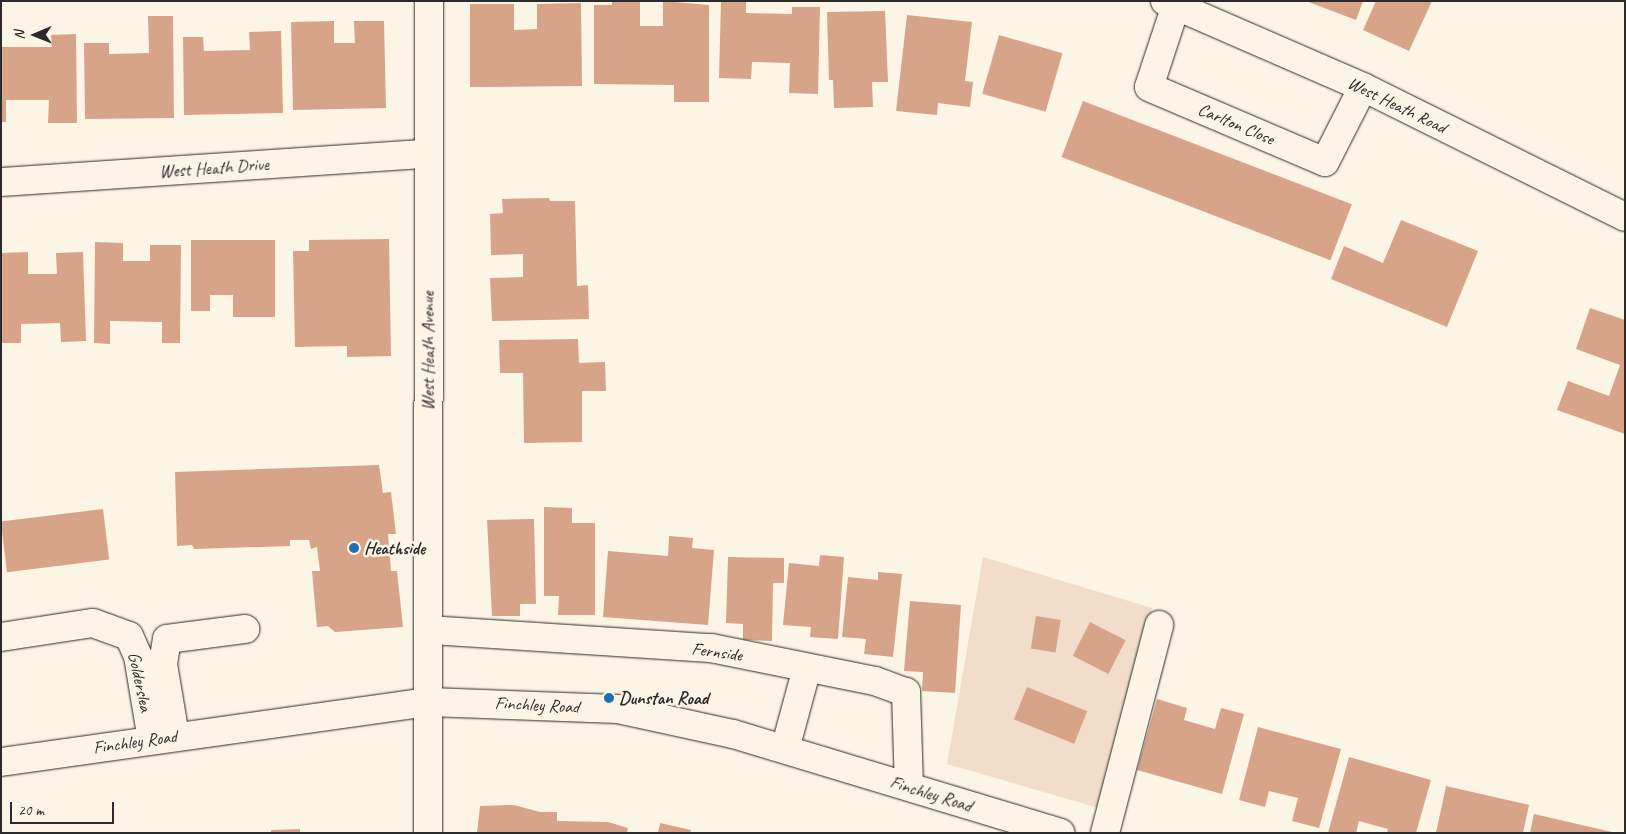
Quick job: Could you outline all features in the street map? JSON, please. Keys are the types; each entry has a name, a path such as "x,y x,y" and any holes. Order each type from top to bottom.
{"street":[{"name":"West Heath Avenue","path":"429,702 427,154 430,1"},
{"name":"West Heath Road","path":"1171,3 1364,87 1625,217"},
{"name":"Carlton Close","path":"1171,3 1149,87 1324,162 1364,87"},
{"name":"West Heath Drive","path":"1,182 427,154"},
{"name":"Golderslea","path":"1,637 93,623 129,636 138,656 164,738"},
{"path":"1104,833 1160,625"},
{"path":"164,738 163,664 167,639 245,629"},
{"name":"Fernside","path":"430,630 711,648 875,681 906,692 909,786"},
{"path":"785,749 807,668"},
{"path":"428,833 429,702"},
{"name":"Finchley Road","path":"1,762 429,702 618,709 698,725 785,749 1060,833"}],"shaded area":[{"path":"983,557 1152,608 1102,809 947,764"}],"building":[{"path":"612,1 640,1 640,26 663,26 663,1 709,5 709,102 674,102 674,85 594,84 594,5 612,5"},
{"path":"721,1 746,1 746,13 792,14 792,7 820,7 818,94 789,93 790,63 752,62 751,79 719,78"},
{"path":"1306,1 1363,1 1356,20"},
{"path":"1376,1 1432,1 1409,51 1363,30"},
{"path":"581,3 582,86 470,87 470,4 514,4 514,30 537,29 537,4"},
{"path":"885,11 888,82 872,82 873,107 834,108 833,80 829,80 827,12"},
{"path":"907,15 972,22 965,81 973,82 970,107 938,103 937,115 896,111"},
{"path":"148,16 173,16 174,118 85,119 84,43 109,43 109,54 149,53"},
{"path":"334,21 334,43 355,43 354,21 384,21 386,108 293,110 291,22"},
{"path":"281,31 283,113 184,115 183,37 203,37 204,51 250,50 249,32"},
{"path":"76,34 77,123 48,123 49,100 6,100 6,122 1,122 1,47 52,47 51,35"},
{"path":"999,35 1062,53 1046,112 982,94"},
{"path":"1083,101 1352,204 1330,260 1061,157"},
{"path":"549,198 550,201 575,201 577,286 588,285 589,319 492,321 490,278 523,277 523,254 491,255 490,214 503,213 502,199"},
{"path":"1401,220 1478,251 1447,327 1331,279 1344,246 1383,263"},
{"path":"389,239 391,356 347,357 347,346 295,347 293,251 309,251 309,240"},
{"path":"191,240 275,240 275,317 233,317 233,295 210,295 210,311 191,311"},
{"path":"95,242 123,243 123,261 150,261 150,245 181,245 180,343 162,343 162,322 110,321 110,344 94,343"},
{"path":"28,252 28,274 57,274 56,253 83,252 86,341 61,342 60,323 21,324 21,343 1,343 1,253"},
{"path":"1590,308 1625,320 1625,434 1557,410 1568,381 1609,396 1620,365 1576,349"},
{"path":"578,339 579,363 605,362 606,391 582,391 582,442 524,443 523,373 500,373 499,340"},
{"name":"Heathside","path":"379,465 383,493 391,492 396,534 388,534 391,571 397,571 403,627 335,632 328,626 317,627 312,571 320,571 317,547 311,549 309,540 290,540 290,546 194,549 192,545 177,546 175,472"},
{"path":"544,507 572,508 572,523 595,523 595,615 558,615 559,596 544,596"},
{"path":"103,509 109,560 7,572 1,522"},
{"path":"534,519 536,604 520,604 520,616 492,616 487,520"},
{"path":"669,536 693,538 692,548 714,550 708,625 603,617 608,551 668,556"},
{"path":"820,555 844,557 838,639 810,637 811,627 783,625 789,563 819,566"},
{"path":"728,557 784,558 784,583 773,583 772,641 743,640 743,624 726,623"},
{"path":"878,572 902,574 893,657 864,654 866,639 842,637 848,577 878,580"},
{"path":"910,601 961,605 955,693 922,691 923,672 904,671"},
{"path":"1036,616 1061,620 1056,653 1031,649"},
{"path":"1090,622 1126,640 1108,674 1073,656"},
{"path":"1027,687 1087,711 1074,744 1014,719"},
{"path":"1157,699 1187,708 1184,720 1215,729 1221,708 1244,714 1222,794 1137,770"},
{"path":"1258,727 1341,749 1319,828 1292,821 1298,798 1269,791 1265,807 1239,800"},
{"path":"1349,757 1431,780 1416,833 1387,833 1388,829 1359,821 1356,833 1328,833"},
{"path":"1446,786 1529,805 1523,833 1436,833"},
{"path":"514,805 540,812 557,812 557,821 608,822 628,828 627,833 477,833 480,806"},
{"path":"1534,814 1612,832 1612,833 1530,833"},
{"path":"660,823 691,830 690,833 658,833"},
{"path":"300,829 300,833 271,833 271,830"}],"place":[{"name":"Heathside","path":"354,548"},
{"name":"Dunstan Road","path":"609,698"}]}
